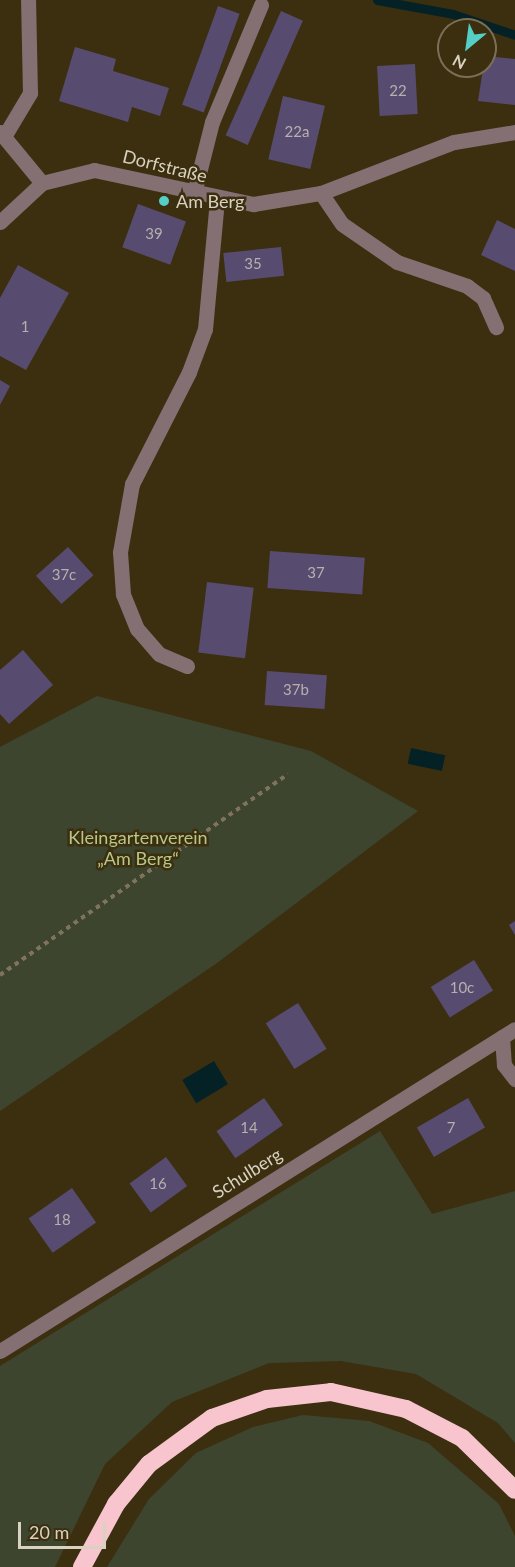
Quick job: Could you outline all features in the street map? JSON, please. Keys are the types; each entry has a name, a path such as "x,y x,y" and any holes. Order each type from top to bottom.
{"highway":[{"path":"82,1567 116,1504 155,1458 212,1418 267,1399 331,1392 406,1409 462,1438 515,1490"}],"street":[{"path":"0,222 42,183 3,134 30,93 28,0"},
{"path":"194,192 212,122 261,5"},
{"name":"Dorfstraße","path":"42,183 94,170 217,199 253,204 321,194 454,142 515,132"},
{"path":"321,194 342,224 397,262 467,286 483,298 496,327"},
{"path":"188,666 159,654 137,629 123,594 120,552 132,484 189,372 205,329 217,199"},
{"path":"508,1033 504,1065 515,1079"},
{"name":"Schulberg","path":"0,1351 508,1033"}],"path":[{"path":"0,975 288,774"}],"green space":[{"name":"Kleingartenverein „Am Berg“","path":"97,696 311,751 418,811 217,963 0,1111 0,747"},
{"path":"380,1131 432,1214 515,1191 515,1443 498,1423 416,1374 341,1361 269,1363 172,1402 105,1464 55,1567 0,1567 0,1366"},
{"path":"303,1415 369,1421 428,1443 499,1504 515,1536 515,1567 107,1567 149,1499 196,1453 253,1427"}],"water":[{"path":"411,748 445,755 442,771 408,764"},
{"path":"214,1061 228,1084 196,1103 182,1080"}],"building":[{"path":"218,6 240,14 204,113 182,105"},
{"path":"281,11 303,21 248,145 226,135"},
{"path":"75,47 116,59 113,71 169,88 160,116 132,107 128,122 59,101"},
{"path":"497,57 515,59 515,105 478,101 482,78 497,78"},
{"path":"415,64 418,114 380,116 377,66"},
{"path":"283,96 325,106 310,169 268,159"},
{"path":"138,204 186,221 170,265 122,247"},
{"path":"497,220 515,229 515,271 481,255"},
{"path":"281,247 284,276 226,282 223,253"},
{"path":"18,265 69,293 26,370 0,356 0,298"},
{"path":"0,380 10,386 0,405"},
{"path":"68,547 93,575 61,604 36,576"},
{"path":"270,551 365,558 362,595 267,588"},
{"path":"207,582 254,588 245,658 198,652"},
{"path":"23,650 53,685 9,724 0,714 0,670"},
{"path":"267,671 327,675 324,709 265,705"},
{"path":"515,921 515,935 509,925"},
{"path":"474,960 493,991 450,1018 431,987"},
{"path":"298,1003 327,1049 294,1069 266,1023"},
{"path":"264,1098 283,1125 235,1158 216,1131"},
{"path":"468,1098 485,1127 434,1157 417,1128"},
{"path":"166,1157 187,1186 151,1213 130,1183"},
{"path":"72,1188 96,1222 53,1253 29,1218"}],"waterway":[{"path":"377,0 453,14 515,35"}],"place":[{"name":"Am Berg","path":"164,201"}]}
